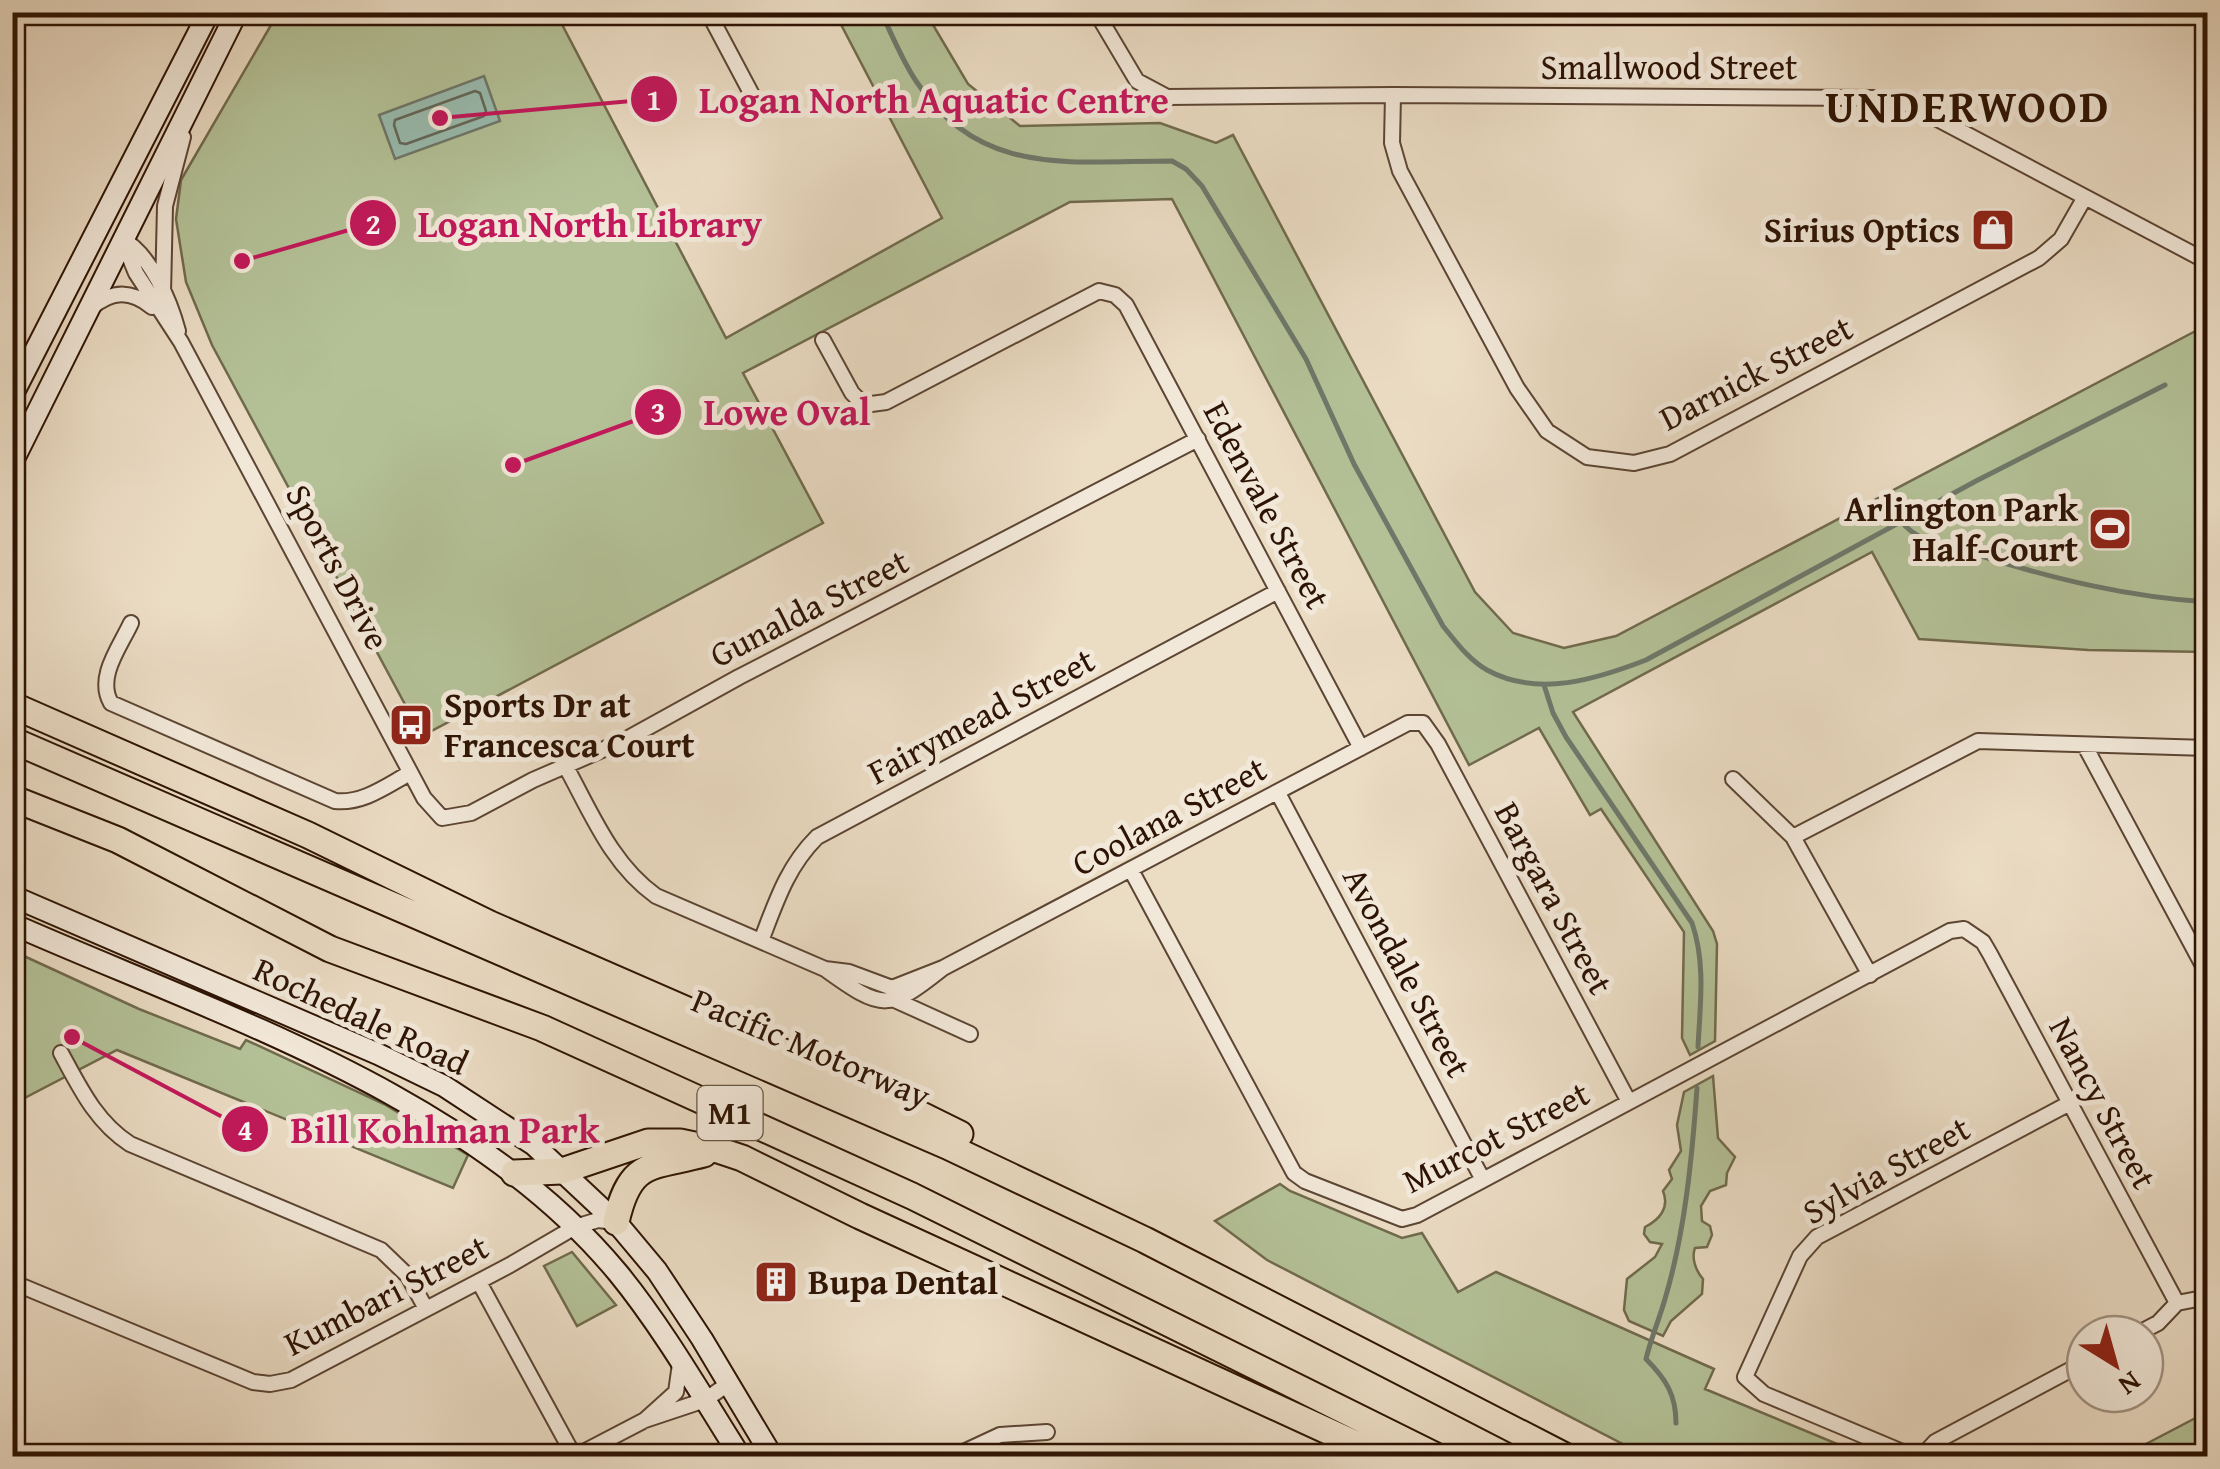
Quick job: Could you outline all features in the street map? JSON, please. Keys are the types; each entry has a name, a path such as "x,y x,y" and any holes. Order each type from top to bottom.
{"highway":[{"path":"12,705 308,834 490,924 875,1092 1202,1253 1338,1338"},
{"name":"Pacific Motorway","path":"12,740 948,1146 1338,1338 1565,1456"},
{"name":"M1","path":"12,798 118,840 330,949 542,1028 912,1196 1436,1456"},
{"path":"514,1174 562,1171 648,1142 680,1142 718,1150 1382,1456"},
{"path":"616,1222 630,1182 646,1169 670,1159 718,1150"}],"main road":[{"path":"12,396 203,14"},
{"path":"12,463 233,21"},
{"path":"164,97 197,62 204,65 207,74"},
{"name":"Sports Drive","path":"98,227 122,239"},
{"name":"Rochedale Road","path":"12,896 378,1054 444,1086 512,1129 616,1222 657,1271 772,1456"},
{"name":"Rochedale Road","path":"12,924 360,1078 446,1126 514,1174 576,1228 620,1275 740,1456"}],"street":[{"path":"708,12 760,110"},
{"name":"Smallwood Street","path":"1096,12 1128,69 1151,91 1184,99 1393,95 1879,98 1911,106 2208,262"},
{"path":"203,14 233,21"},
{"name":"Darnick Street","path":"1393,95 1392,143 1400,172 1516,388 1547,432 1587,457 1634,463 1670,454 2039,258 2061,239 2085,197"},
{"name":"Sports Drive","path":"163,293 165,206 193,102"},
{"name":"Sports Drive","path":"122,239 138,249 163,293 181,342 410,773 429,806 442,818"},
{"name":"Sports Drive","path":"122,239 136,273 181,342"},
{"name":"Edenvale Street","path":"823,340 852,393 864,405 886,402 1099,291 1115,294 1126,305 1361,748"},
{"path":"83,320 99,302 123,293 138,296 163,318"},
{"name":"Gunalda Street","path":"442,818 471,813 624,740 739,676 1198,439"},
{"name":"Fairymead Street","path":"761,941 785,877 817,837 1278,590"},
{"path":"131,623 105,679 105,693 111,703 335,801 350,803 362,799 410,773"},
{"name":"Coolana Street","path":"894,995 1408,723 1424,723"},
{"name":"Bargara Street","path":"1424,723 1629,1102"},
{"path":"1793,837 1978,741 2208,748"},
{"path":"2085,746 2208,975"},
{"path":"565,765 616,860 656,896 825,969 886,1002 894,995 931,1018 970,1034"},
{"path":"1733,779 1793,837 1870,975"},
{"name":"Avondale Street","path":"1278,793 1484,1180"},
{"name":"Murcot Street","path":"1131,870 1294,1173 1402,1219 1484,1180 1950,931 1964,929 1974,934"},
{"name":"Nancy Street","path":"1974,934 1990,954 2178,1303"},
{"name":"Coolana Street","path":"894,995 921,986 943,968"},
{"path":"921,986 920,998 931,1018"},
{"path":"60,1053 94,1112 115,1134 130,1144 381,1250 408,1276 425,1307"},
{"name":"Sylvia Street","path":"1912,1456 1764,1394 1745,1377 1800,1256 1818,1238 2068,1104"},
{"name":"Kumbari Street","path":"12,1282 148,1341 253,1382 270,1384 290,1380 576,1228 598,1220 616,1222"},
{"path":"479,1282 575,1456 645,1420 705,1400 728,1384"},
{"path":"2165,1316 2178,1303 2208,1297"},
{"path":"645,1420 676,1392 680,1364"},
{"path":"1922,1456 1935,1442 2065,1373"},
{"path":"955,1456 1000,1435 1047,1432"}],"shaded area":[{"path":"278,13 556,13 726,338 942,218 835,13 926,13 968,84 1020,126 1160,123 1216,143 1233,135 1475,592 1513,633 1564,648 1616,636 2207,325 2207,652 2088,650 1919,639 1872,552 1573,712 1713,931 1717,944 1715,1041 1690,1055 1682,1038 1684,932 1601,809 1590,815 1539,728 1469,765 1172,199 1070,202 743,373 823,523 422,736 212,345 186,282 176,219 181,180"},
{"path":"13,951 139,1009 240,1049 246,1040 384,1104 468,1155 453,1188 117,1050 13,1104"},
{"path":"1713,1076 1718,1138 1735,1157 1726,1185 1710,1191 1701,1206 1702,1221 1710,1226 1712,1235 1707,1247 1695,1248 1694,1252 1703,1279 1702,1294 1671,1321 1663,1336 1629,1321 1624,1310 1627,1279 1655,1257 1662,1244 1650,1242 1644,1234 1645,1227 1662,1213 1663,1191 1672,1179 1669,1170 1681,1151 1677,1125 1684,1092"},
{"path":"1280,1184 1402,1238 1422,1233 1458,1292 1496,1272 1714,1369 1705,1389 1866,1456 1646,1456 1267,1260 1215,1221"},
{"path":"572,1252 616,1305 577,1326 544,1266"},
{"path":"2207,1412 2207,1456 2123,1456"}],"water":[{"path":"484,76 500,121 395,159 379,115"}],"waterway":[{"path":"881,12 916,81 941,112 968,134 998,149 1030,157 1098,162 1172,161 1202,186 1306,359 1354,464 1443,626 1474,661 1506,678 1526,683 1567,683 1646,660 1976,481 2165,385"},
{"path":"1901,521 1936,544 2035,572 2120,591 2208,602"},
{"path":"1544,685 1566,737 1692,923 1701,969 1698,1047"},
{"path":"1676,1423 1668,1388 1646,1359 1678,1248 1697,1088"}],"place":[{"name":"Logan North Aquatic Centre","path":"440,118"},
{"name":"Sirius Optics","path":"1993,230"},
{"name":"Logan North Library","path":"242,261"},
{"name":"Lowe Oval","path":"513,465"},
{"name":"Arlington Park Half-Court","path":"2110,529"},
{"name":"Sports Dr at Francesca Court","path":"411,725"},
{"name":"Bill Kohlman Park","path":"72,1037"},
{"name":"Bupa Dental","path":"776,1282"}],"district":[{"name":"UNDERWOOD","path":"1968,106"}]}
